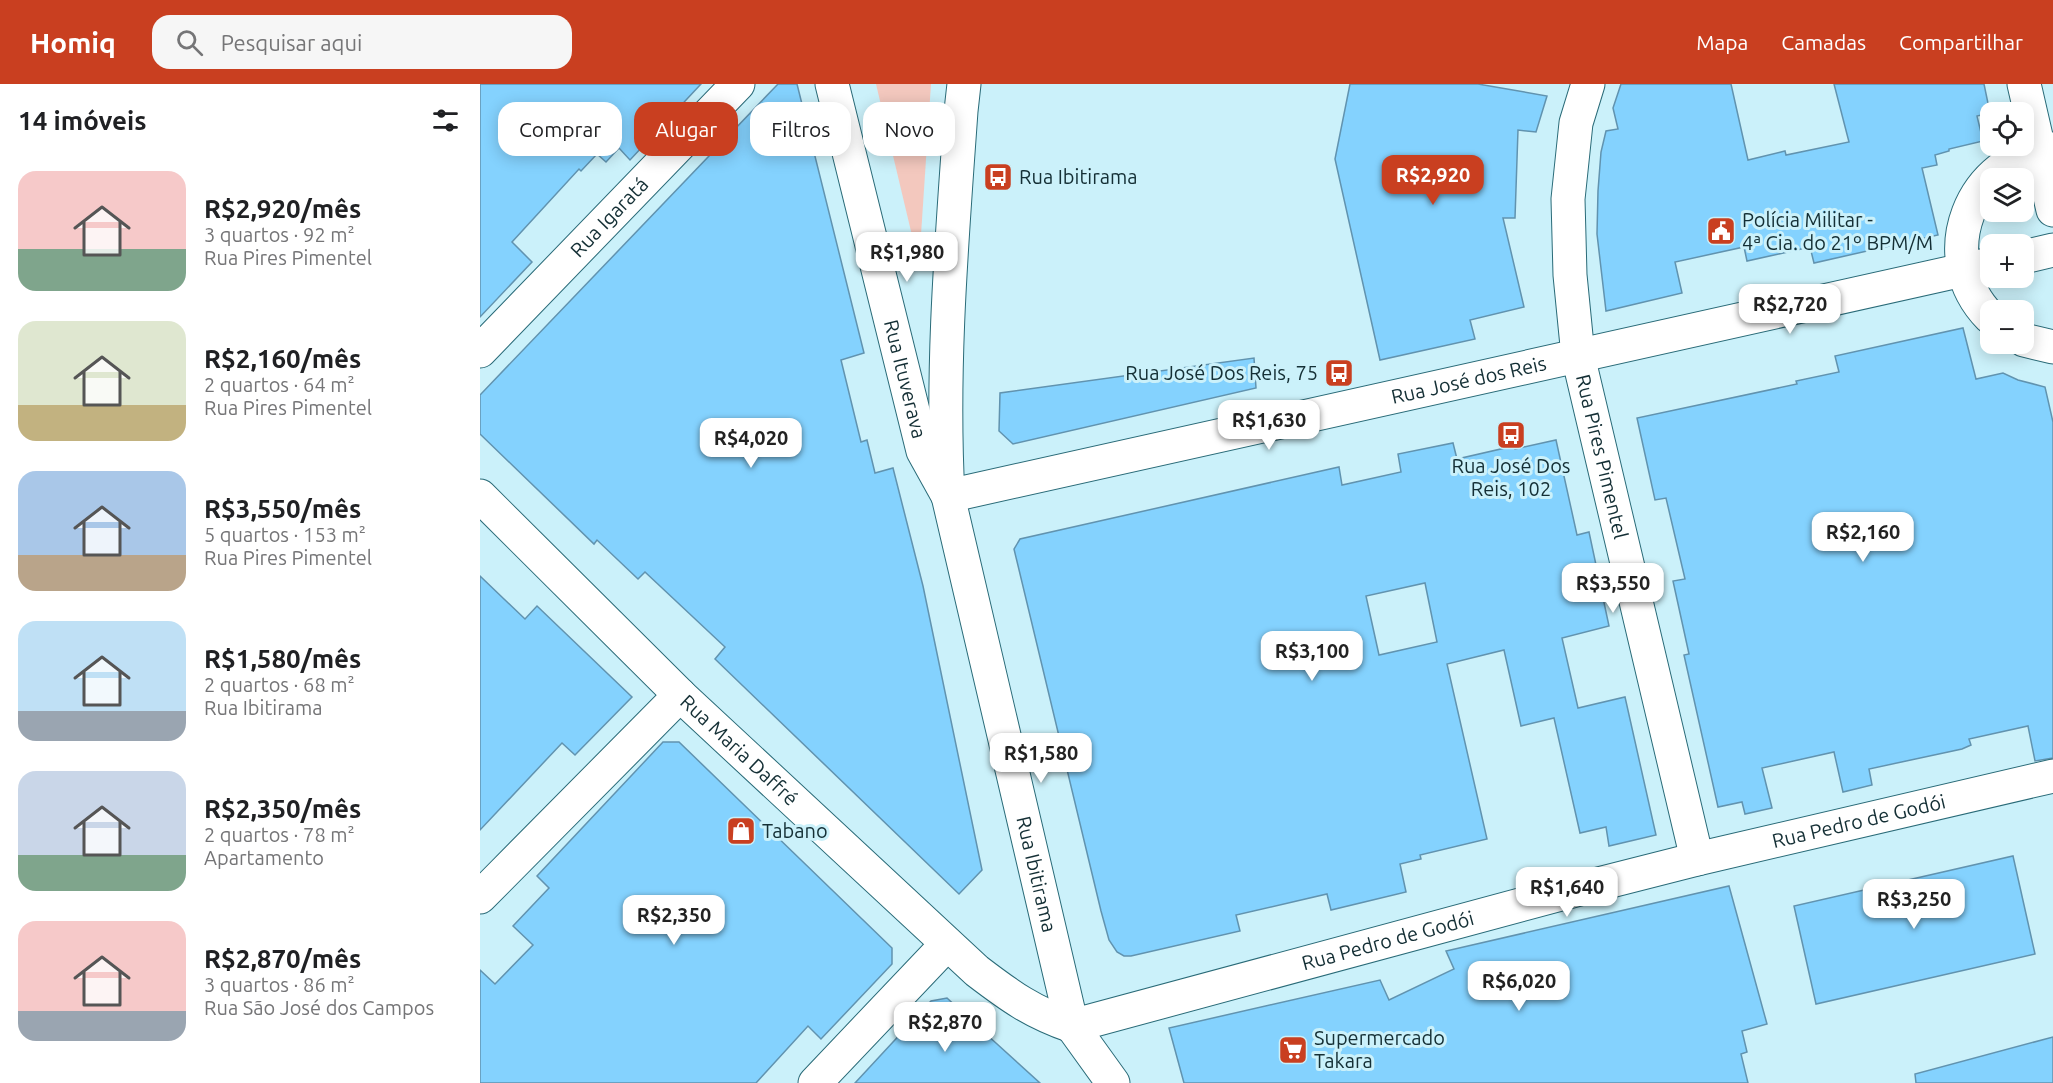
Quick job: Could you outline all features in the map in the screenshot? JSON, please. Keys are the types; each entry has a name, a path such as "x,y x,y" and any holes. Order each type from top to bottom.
{"street":[{"name":"Rua Igaratá","path":"480,351 738,84"},
{"name":"Rua Ituverava","path":"832,84 923,451 948,496"},
{"name":"Rua Ibitirama","path":"964,84 946,327 945,430 948,496 1072,1026 1113,1083"},
{"name":"Rua Pires Pimentel","path":"1588,84 1576,123 1568,199 1570,275 1578,356 1697,859"},
{"path":"2024,84 2046,150 2053,210"},
{"path":"1980,305 1970,289 1977,267 1961,245 1965,222 1975,197 1992,176 2006,165 2014,160 2046,150"},
{"path":"2034,255 2053,250"},
{"name":"Rua José dos Reis","path":"948,496 1977,267"},
{"path":"2034,342 2053,347"},
{"name":"Rua Maria Daffré","path":"480,496 680,695 977,972 1026,1007 1072,1026"},
{"path":"480,897 680,695"},
{"name":"Rua Pedro de Godói","path":"1072,1026 1583,888 2053,776"},
{"path":"815,1083 947,944"}],"shaded area":[{"path":"876,84 931,84 930,102 880,102"},
{"path":"893,156 926,156 919,265"}],"building":[{"path":"480,84 701,84 684,102 634,102 634,156 630,160 622,151 622,102 498,102 498,156 595,156 581,171 579,169 512,242 532,262 480,317"},
{"path":"778,84 797,84 801,102 761,102"},
{"path":"1350,84 1478,84 1547,96 1536,132 1518,130 1515,218 1503,218 1524,307 1470,320 1475,339 1380,360 1335,159"},
{"path":"1621,84 1731,84 1748,160 1785,151 1786,155 1849,142 1834,84 1984,84 1988,102 1980,102 1980,115 1977,116 1980,142 1935,155 1937,165 1922,168 1938,235 1814,263 1810,247 1747,261 1744,247 1675,262 1682,293 1606,311 1597,234 1598,191 1601,152 1606,131 1618,129 1613,108"},
{"path":"750,113 750,156 815,156 864,353 841,360 861,442 867,440 875,473 893,468 923,586 982,870 959,894 715,659 725,647 645,572 638,579 597,540 594,544 480,434 480,395 709,156 738,156 738,126"},
{"path":"599,156 612,156 606,162"},
{"path":"1963,328 1976,379 2003,373 2018,380 2045,387 2053,422 2053,758 2035,761 2028,726 1969,739 1971,745 1962,749 1869,769 1872,785 1843,792 1834,752 1762,768 1772,808 1745,814 1742,802 1718,807 1684,655 1689,654 1673,581 1685,579 1666,498 1655,500 1637,418 1797,384 1796,381 1839,372 1835,356"},
{"path":"1254,358 1256,388 1013,444 999,431 1000,393"},
{"path":"1556,440 1577,535 1589,532 1609,626 1562,638 1578,708 1625,697 1656,835 1609,846 1606,827 1580,833 1554,718 1521,726 1504,650 1447,664 1487,839 1420,855 1421,859 1400,864 1406,892 1331,910 1327,894 1236,915 1240,931 1131,956 1124,956 1117,952 1109,940 1101,911 1014,549 1020,539 1339,467 1342,485 1401,472 1398,454 1453,443 1457,459 1514,446 1515,449","holes":["1425,583 1437,642 1379,655 1366,596"]},
{"path":"480,576 525,619 537,606 632,697 575,755 562,743 480,830"},
{"path":"663,742 679,742 892,948 892,964 821,1039 808,1026 756,1083 480,1083 480,970 495,984 533,945 513,926 549,888 537,876"},
{"path":"2013,856 2035,954 1816,1004 1794,906"},
{"path":"1729,886 1767,1024 1742,1031 1747,1052 1741,1054 1748,1083 1184,1083 1169,1028 1380,980 1389,1000 1454,969 1446,951"},
{"path":"947,998 1040,1083 855,1083 931,1001"},
{"path":"2053,1037 2053,1083 1916,1083 1915,1074"}],"place":[{"name":"Rua Ibitirama","path":"998,177"},
{"name":"Polícia Militar - 4ª Cia. do 21º BPM/M","path":"1721,231"},
{"name":"Rua José Dos Reis, 75","path":"1339,373"},
{"name":"Rua José Dos Reis, 102","path":"1511,435"},
{"name":"Tabano","path":"741,831"},
{"name":"Supermercado Takara","path":"1293,1050"}]}
